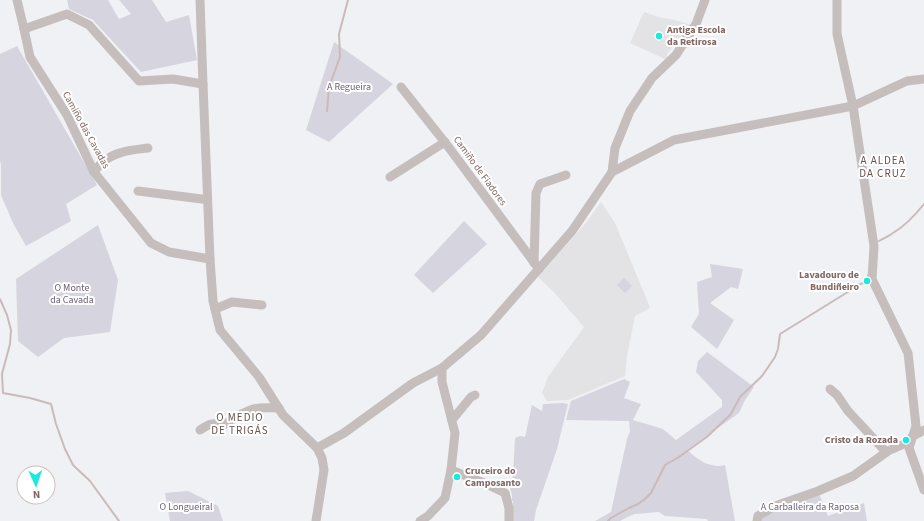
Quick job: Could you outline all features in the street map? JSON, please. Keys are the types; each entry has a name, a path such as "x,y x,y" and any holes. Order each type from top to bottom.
{"street":[{"name":"Camiño das Cavadas","path":"17,0 30,56 67,115 94,172 151,243 169,252 210,259"},
{"path":"200,0 213,301 220,330 259,377 284,415 317,448 322,458 324,470 316,521"},
{"path":"317,448 344,433 413,384 442,368 481,334 536,266 572,231 612,172 615,148 630,111 652,78 676,55 696,24 705,0"},
{"path":"837,0 837,34 853,106 874,246 872,279 908,353 916,426 909,448 924,490"},
{"path":"24,29 67,14 90,25 139,81 173,79 204,84"},
{"path":"612,172 674,140 853,106 907,80 924,79"},
{"name":"Camiño de Fiadores","path":"401,87 445,142 536,266"},
{"path":"390,177 445,142"},
{"path":"94,172 103,162 115,154 130,150 148,148"},
{"path":"536,266 536,193 540,184 566,175"},
{"path":"138,191 208,199"},
{"path":"215,309 232,302 262,305"},
{"path":"420,521 428,516 445,498 451,470 455,433 442,382 442,368"},
{"path":"830,388 848,411 886,452"},
{"path":"452,420 471,397 475,395"},
{"path":"200,430 210,424 216,423 224,425 243,413 254,409 279,408"},
{"path":"757,518 775,506 853,476 886,452 904,444 913,436 924,430"},
{"path":"451,470 505,492 509,508 509,521"}],"shaded area":[{"name":"Antiga Escola da Retirosa","path":"644,12 691,25 680,43 675,44 667,54 667,60 630,43"},
{"path":"601,202 615,223 650,308 635,316 627,356 625,376 568,400 547,401 542,393 548,377 584,327 553,291 538,277 585,224"}],"green space":[{"path":"67,0 108,0 119,19 131,14 119,0 152,0 166,22 189,15 197,60 141,72 93,20 69,9"},
{"name":"A Regueira","path":"334,42 393,84 329,142 306,130"},
{"path":"17,46 97,185 66,204 71,221 26,246 13,223 1,195 0,54"},
{"path":"464,221 487,244 433,293 414,275"},
{"name":"O Monte da Cavada","path":"98,225 118,280 110,332 64,338 38,357 18,341 16,279"},
{"path":"710,264 743,269 738,289 731,287 710,303 734,320 717,349 691,327 699,314 697,282 712,277"},
{"path":"624,278 632,286 625,293 617,285"},
{"path":"707,352 754,387 745,400 739,413 687,450 699,460 714,466 725,465 735,521 708,521 707,519 665,516 659,512 634,514 620,521 595,521 611,512 630,431 629,421 566,420 571,401 624,379 630,382 624,398 641,404 633,420 663,429 676,440 722,407 722,400 696,372 698,361"},
{"path":"543,404 568,404 557,449 536,510 534,521 513,521 513,501 509,484 513,476 515,438 520,436 525,437 532,405 542,411"},
{"name":"O Longueiral","path":"188,491 218,506 223,521 170,521 165,493"},
{"name":"A Carballeira da Raposa","path":"818,491 828,516 864,503 867,521 757,521 758,516"}],"waterway":[{"path":"327,111 329,87 340,57 339,34 348,0"},
{"path":"879,241 902,227 924,204"},
{"path":"608,521 645,499 651,493 665,465 708,436 731,414 740,397 762,376 775,357 778,349 780,334 851,290 849,287 864,283 869,274"},
{"path":"0,299 7,315 11,330 10,344 2,374 3,393 51,404 65,449 73,465 90,481 119,521"}],"place":[{"name":"Antiga Escola da Retirosa","path":"659,36"},
{"name":"Lavadouro de Bundiñeiro","path":"867,281"},
{"name":"Cristo da Rozada","path":"906,440"},
{"name":"Cruceiro do Camposanto","path":"457,477"}],"district":[{"name":"A ALDEA DA CRUZ","path":"883,166"},
{"name":"O MEDIO DE TRIGÁS","path":"240,423"}]}
